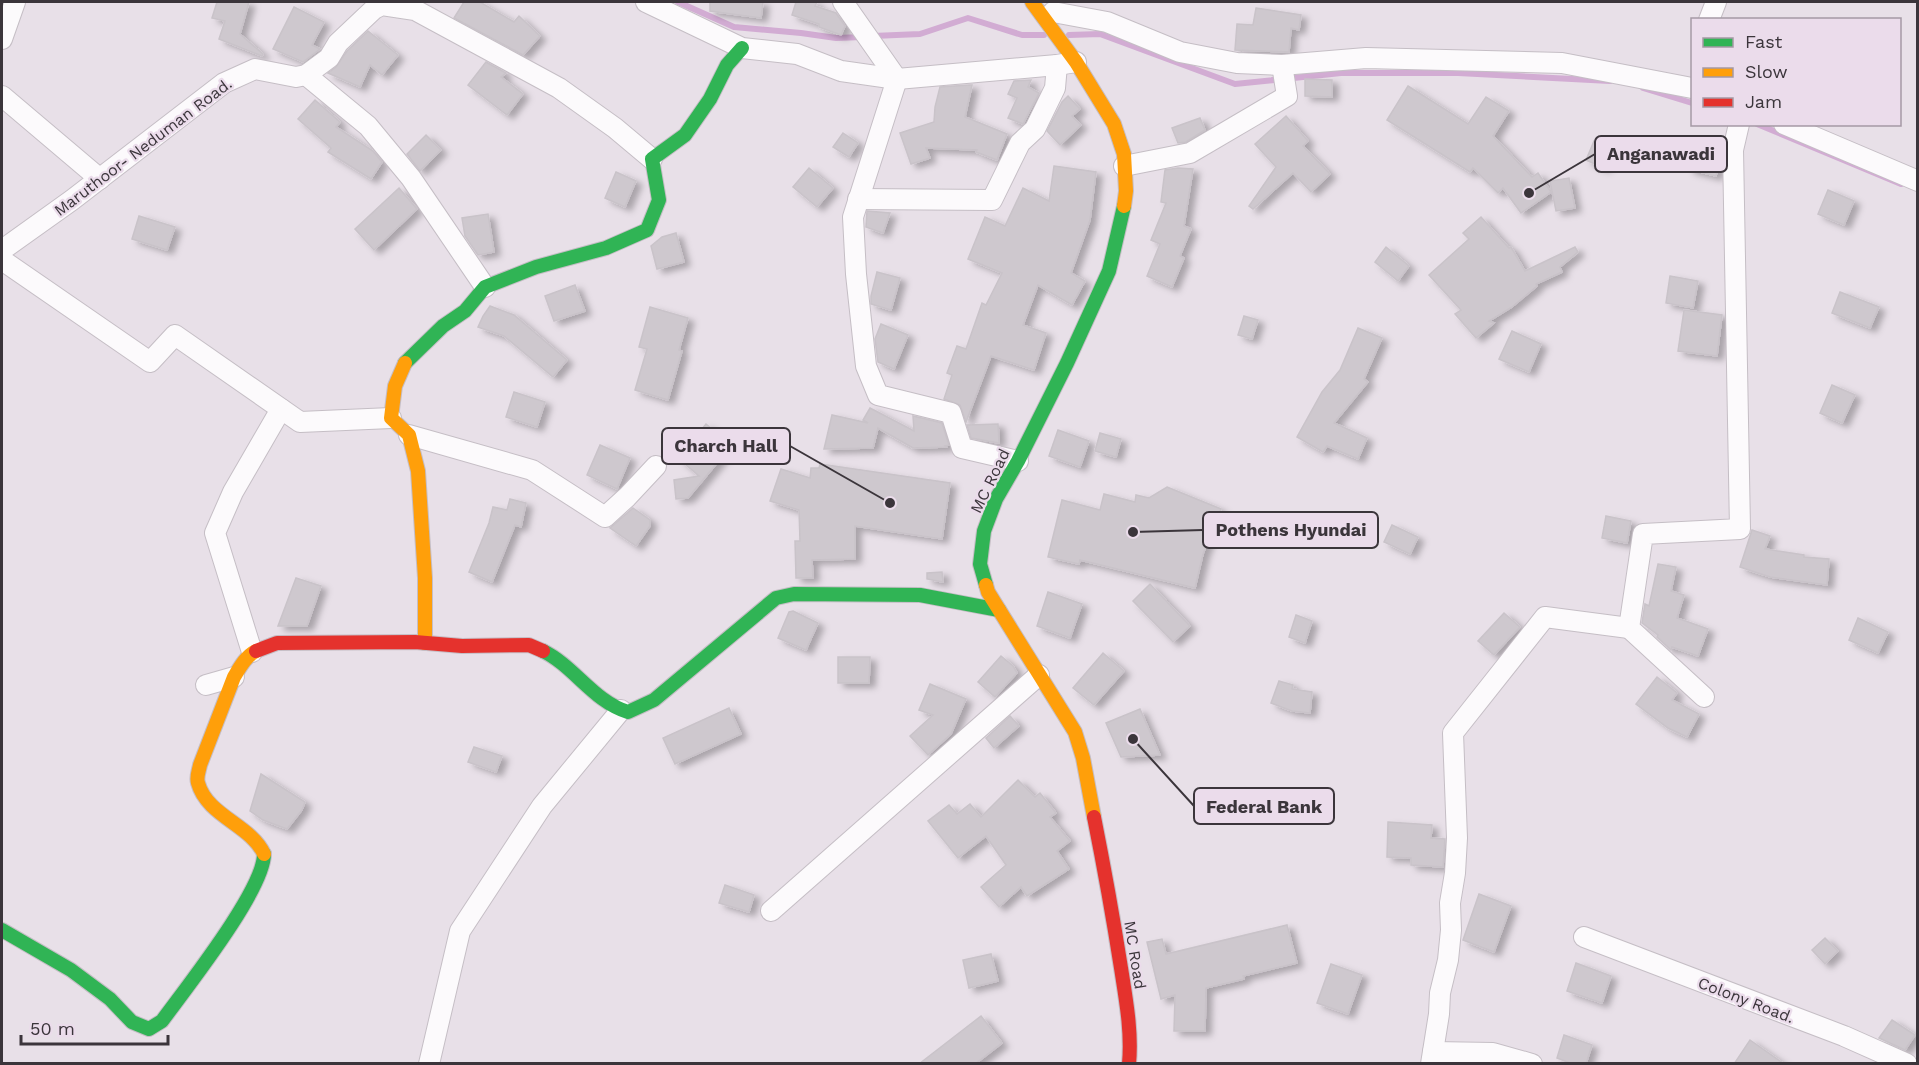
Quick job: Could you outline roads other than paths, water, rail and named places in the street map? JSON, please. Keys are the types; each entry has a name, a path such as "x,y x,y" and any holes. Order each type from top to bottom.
{"street":[{"path":"2,39 15,2"},
{"path":"646,2 742,48 797,54 841,71 897,79 1076,62"},
{"path":"843,2 897,79"},
{"path":"1710,18 1716,2"},
{"path":"425,643 425,578 418,471 408,435 392,418 395,386 406,362 443,327 465,311 485,287 536,267 606,248 647,230 659,200 652,159 615,128 559,88 415,10 382,5 374,9 338,43 329,58 306,75 368,126 411,178 485,287"},
{"path":"1040,6 1107,22 1180,52 1237,63 1282,65 1366,58 1562,63 1691,84"},
{"name":"MC Road","path":"1040,6 1114,124 1124,154 1125,191 1120,228 1108,271 1067,363 1018,461 996,499 984,531 980,564 988,592 1075,732 1083,758 1110,899 1128,1015 1131,1045 1129,1064"},
{"path":"652,159 685,135 710,99 727,65 742,48"},
{"path":"858,199 992,200 1020,143 1035,129 1055,88 1057,65"},
{"path":"1124,166 1190,153 1287,96 1282,65"},
{"name":"Maruthoor- Neduman Road.","path":"2,250 100,179 224,83 255,69 296,77 306,75"},
{"path":"897,79 853,217 856,274 866,366 878,395 951,413 962,448 1018,461"},
{"path":"2,96 100,179"},
{"path":"1629,628 1643,534 1740,529 1733,150 1739,126"},
{"path":"1789,126 1917,181"},
{"path":"2,260 150,362 175,335 300,422 392,418"},
{"path":"252,652 215,533 233,492 281,409"},
{"path":"408,435 532,470 605,517 656,466"},
{"path":"2,930 40,950 75,973 111,1000 139,1027 150,1029 162,1021 241,909 253,889 264,861 260,845 214,807 198,786 197,778 234,677 252,652 277,644 529,645 563,663 599,695 621,710 628,712 654,700 776,598 794,594 920,595 999,610"},
{"path":"1532,1064 1493,1053 1432,1058 1440,993 1448,960 1450,903 1455,873 1457,838 1453,733 1545,617 1629,628 1704,697"},
{"path":"771,911 1040,675"},
{"path":"207,685 234,677"},
{"path":"429,1064 460,931 542,806 621,710"},
{"name":"Colony Road.","path":"1584,937 1844,1036 1907,1064"}],"waterway":[{"path":"678,2 734,27 836,38 863,37"},
{"path":"873,36 920,34 968,18 1022,35 1044,35"},
{"path":"1069,35 1100,34 1235,84 1341,73 1458,73 1610,81"},
{"path":"1643,88 1691,103"},
{"path":"1762,126 1901,184"}],"place":[{"name":"Anganawadi","path":"1529,193"},
{"name":"Charch Hall","path":"890,503"},
{"name":"Pothens Hyundai","path":"1133,532"},
{"name":"Federal Bank","path":"1133,739"}]}
